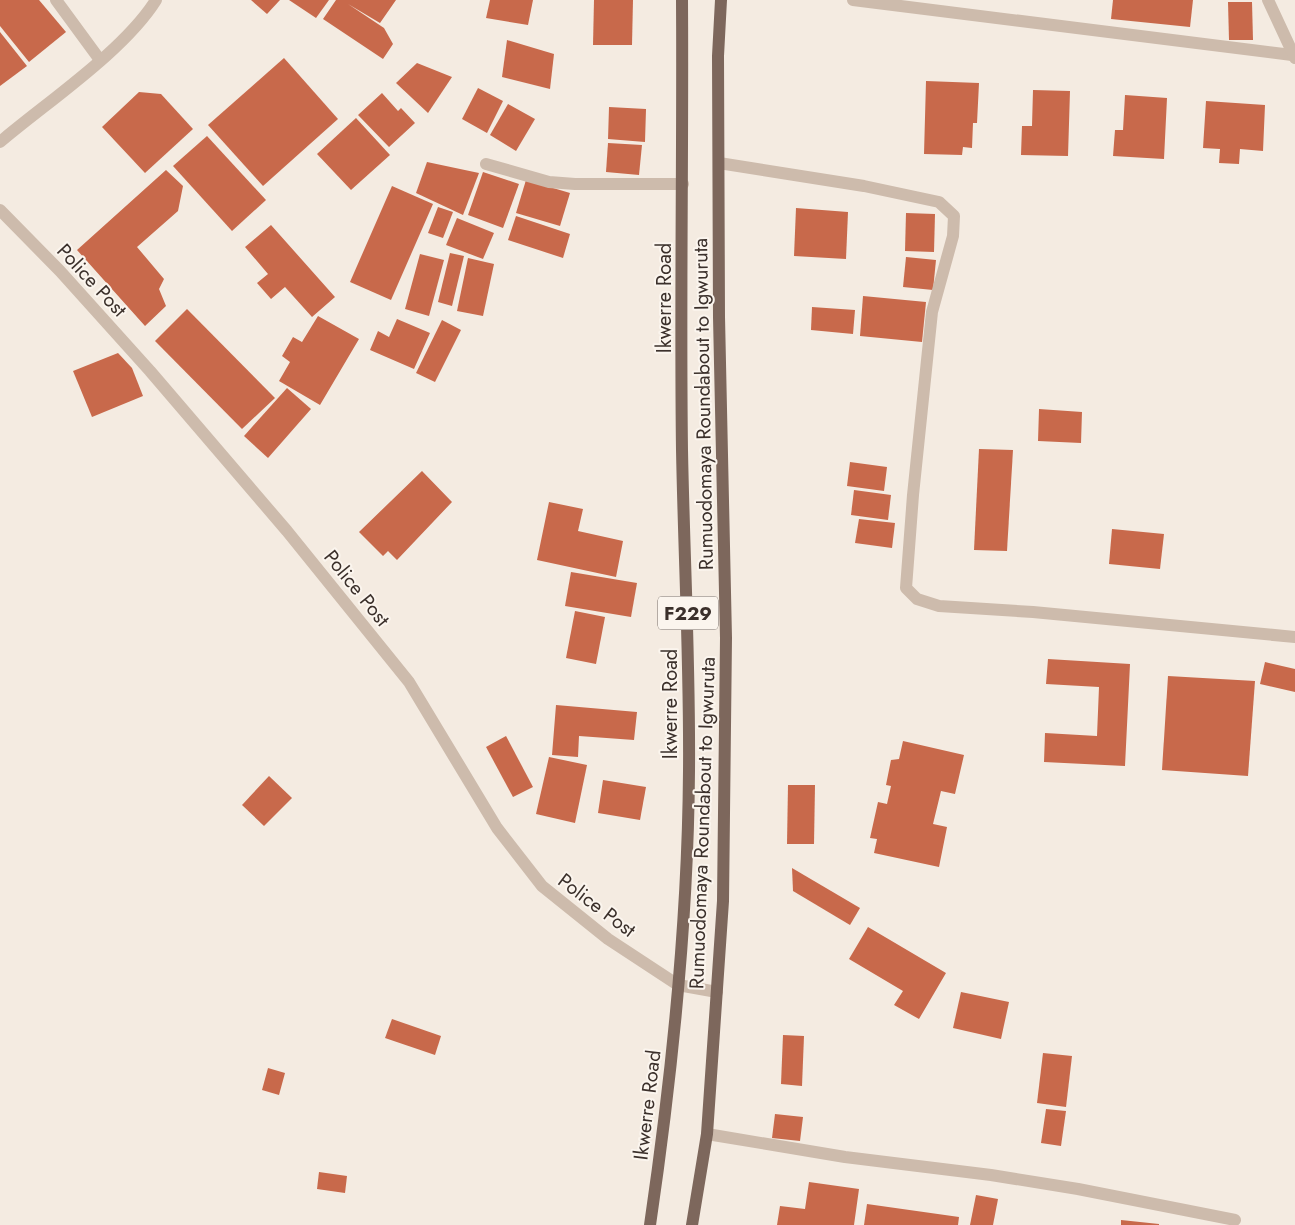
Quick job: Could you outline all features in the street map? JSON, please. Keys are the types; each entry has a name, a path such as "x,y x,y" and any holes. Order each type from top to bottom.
{"main road":[{"name":"Ikwerre Road","path":"650,1225 666,1114 678,985 689,773 688,624 682,450 682,0"},
{"name":"Rumuodomaya Roundabout to Igwuruta","path":"692,1225 707,1134 723,901 726,742 718,56 721,0"}],"street":[{"path":"56,0 100,60"},
{"path":"0,142 100,60 147,15 156,0"},
{"path":"854,0 1294,57"},
{"path":"1268,0 1294,57"},
{"path":"486,164 549,182 575,184 683,184"},
{"path":"719,164 864,186 939,202 954,216 953,236 932,312 913,495 906,588 918,599 939,606 1033,612 1295,638"},
{"name":"Police Post","path":"0,210 60,271 150,371 287,531 403,674 497,828 542,886 608,939 678,985"},
{"path":"678,985 717,992"},
{"path":"707,1134 845,1157 991,1175 1059,1186 1235,1220"}],"building":[{"path":"0,0 39,0 66,32 29,62 0,26"},
{"path":"251,0 280,0 267,14"},
{"path":"289,0 329,0 316,18"},
{"path":"336,0 396,0 380,23 348,4 384,28 393,44 383,59 323,19"},
{"path":"490,0 533,0 528,25 486,18"},
{"path":"594,0 633,0 632,45 593,45"},
{"path":"1113,0 1193,0 1190,27 1111,19"},
{"path":"1228,2 1252,2 1253,40 1229,40"},
{"path":"0,32 27,66 0,86"},
{"path":"507,40 554,54 550,89 502,77"},
{"path":"284,58 338,119 263,186 208,125"},
{"path":"417,63 452,77 428,113 396,83"},
{"path":"926,81 979,83 977,123 973,123 972,148 963,147 962,155 924,154"},
{"path":"478,88 503,101 487,133 462,119"},
{"path":"1033,90 1070,91 1068,156 1021,155 1022,126 1032,126"},
{"path":"139,92 161,94 193,129 145,173 102,127"},
{"path":"382,93 398,111 401,108 415,123 389,147 358,115"},
{"path":"1125,95 1167,98 1164,159 1113,156 1115,130 1123,130"},
{"path":"1206,101 1265,105 1263,151 1240,149 1239,164 1219,163 1220,149 1203,148"},
{"path":"508,104 535,119 516,151 490,135"},
{"path":"609,107 646,109 645,142 608,139"},
{"path":"356,118 390,155 351,190 317,154"},
{"path":"207,136 266,200 232,231 173,166"},
{"path":"608,143 642,145 639,175 606,172"},
{"path":"427,162 479,173 463,215 416,193"},
{"path":"166,170 183,186 178,211 137,247 164,279 159,289 166,306 145,326 77,250"},
{"path":"483,172 519,184 503,228 468,215"},
{"path":"526,180 570,193 560,226 516,213"},
{"path":"392,186 433,204 391,300 350,282"},
{"path":"438,207 453,212 443,238 428,233"},
{"path":"796,208 848,212 846,259 794,256"},
{"path":"906,213 935,214 934,252 905,251"},
{"path":"516,216 570,234 563,258 508,240"},
{"path":"457,218 494,233 483,259 446,245"},
{"path":"271,225 335,297 312,317 285,287 271,299 257,283 268,274 245,247"},
{"path":"450,253 464,256 452,306 438,302"},
{"path":"420,254 444,260 429,316 405,309"},
{"path":"906,257 936,260 933,290 903,287"},
{"path":"468,258 494,264 483,316 457,311"},
{"path":"863,296 926,302 922,342 860,336"},
{"path":"812,307 855,310 853,334 811,330"},
{"path":"187,309 275,398 242,429 155,341"},
{"path":"318,316 359,339 320,405 279,381 290,362 282,356 293,337 302,342"},
{"path":"397,319 430,333 414,369 370,350 378,331 389,337"},
{"path":"442,320 461,330 435,382 416,373"},
{"path":"118,353 132,368 143,396 92,417 73,371"},
{"path":"287,388 311,409 268,458 244,436"},
{"path":"1039,409 1082,412 1081,443 1038,441"},
{"path":"979,449 1013,450 1007,551 974,550"},
{"path":"850,462 887,467 884,491 847,486"},
{"path":"422,471 452,502 397,560 388,551 383,556 359,532"},
{"path":"854,490 891,495 888,520 851,515"},
{"path":"549,502 583,509 578,531 623,541 616,577 537,560"},
{"path":"859,519 895,523 892,548 855,543"},
{"path":"1112,529 1164,534 1160,569 1109,564"},
{"path":"571,572 637,583 631,617 565,606"},
{"path":"575,611 605,617 596,664 566,658"},
{"path":"1048,659 1130,664 1125,766 1044,762 1045,733 1097,736 1099,687 1046,684"},
{"path":"1265,662 1295,669 1295,692 1260,684"},
{"path":"1168,676 1255,681 1248,776 1162,770"},
{"path":"556,705 637,712 634,740 579,736 578,757 552,755"},
{"path":"506,736 533,787 513,797 486,747"},
{"path":"903,741 964,755 955,794 941,791 933,824 947,827 939,867 874,853 877,839 870,838 878,802 887,804 891,786 886,785 891,760 899,759"},
{"path":"549,757 587,765 575,823 536,814"},
{"path":"269,776 292,798 264,826 242,805"},
{"path":"603,780 646,787 640,820 598,813"},
{"path":"788,785 815,785 814,844 787,844"},
{"path":"792,868 860,908 850,925 793,891"},
{"path":"868,927 946,973 919,1019 894,1005 903,991 849,959"},
{"path":"961,992 1009,1002 1001,1039 953,1028"},
{"path":"392,1019 441,1036 435,1055 385,1038"},
{"path":"783,1035 804,1036 802,1086 781,1084"},
{"path":"1043,1053 1072,1056 1066,1107 1037,1103"},
{"path":"268,1068 285,1073 279,1095 262,1090"},
{"path":"1046,1109 1066,1111 1061,1146 1041,1143"},
{"path":"775,1114 803,1117 800,1141 772,1138"},
{"path":"319,1172 347,1176 345,1193 317,1189"},
{"path":"809,1182 859,1189 854,1225 777,1225 780,1206 805,1209"},
{"path":"976,1195 998,1199 993,1225 970,1225"},
{"path":"867,1204 959,1217 958,1225 864,1225"},
{"path":"1121,1220 1159,1224 1159,1225 1121,1225"}]}
